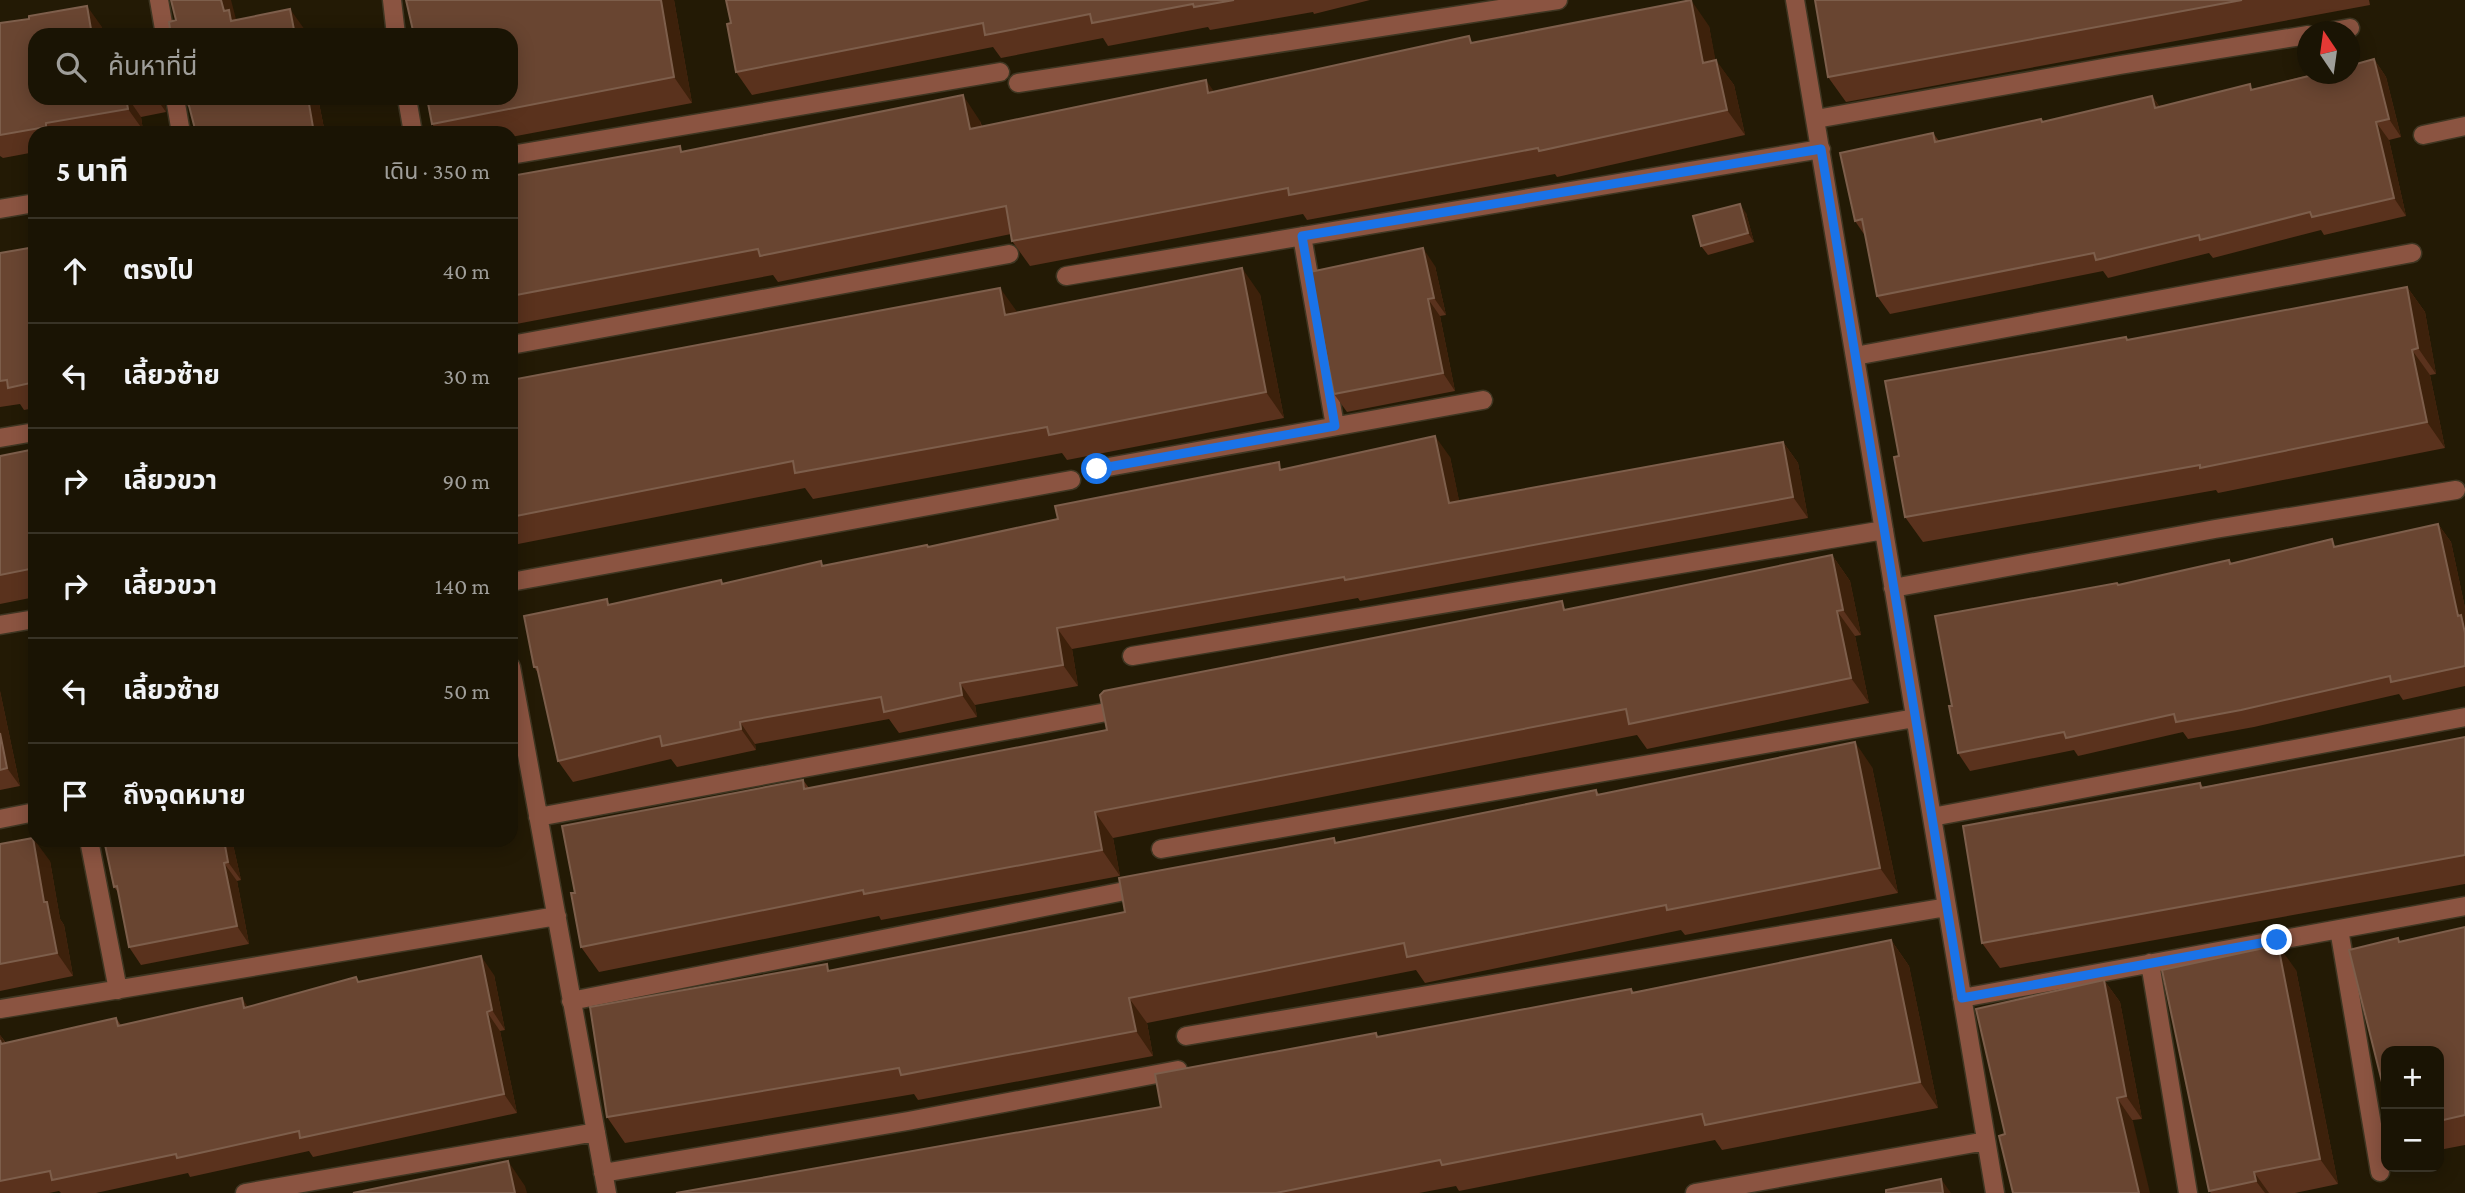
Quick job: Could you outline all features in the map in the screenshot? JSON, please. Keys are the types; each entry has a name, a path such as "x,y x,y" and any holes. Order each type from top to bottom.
{"street":[{"path":"159,0 164,28"},
{"path":"392,0 395,28"},
{"path":"1018,83 1558,0"},
{"path":"1795,0 1995,1193"},
{"path":"1816,120 2107,67 2297,37"},
{"path":"518,154 1000,72"},
{"path":"176,105 180,126"},
{"path":"408,105 412,126"},
{"path":"2423,135 2465,126"},
{"path":"1066,276 1821,149"},
{"path":"0,209 28,204"},
{"path":"1302,236 1335,426"},
{"path":"1855,356 2412,253"},
{"path":"518,344 1009,254"},
{"path":"1097,469 1483,400"},
{"path":"0,438 28,433"},
{"path":"518,581 1071,480"},
{"path":"1893,588 2215,528 2456,490"},
{"path":"1132,656 1884,530"},
{"path":"0,625 28,620"},
{"path":"518,706 607,1193"},
{"path":"538,817 1112,711"},
{"path":"1932,817 2465,717"},
{"path":"1161,849 1916,718"},
{"path":"0,819 28,814"},
{"path":"90,847 118,989"},
{"path":"571,1001 1145,887"},
{"path":"1962,998 2465,906"},
{"path":"1186,1036 1947,907"},
{"path":"0,1009 556,916"},
{"path":"2339,929 2380,1172"},
{"path":"2150,964 2188,1193"},
{"path":"603,1173 908,1121 1178,1070"},
{"path":"245,1193 596,1132"},
{"path":"1695,1193 1986,1141"}],"building":[{"path":"171,0 221,0 224,11 229,10 231,21 290,9 294,28 170,28 169,22 176,20"},
{"path":"406,0 661,0 674,77 432,124 428,105 518,105 518,28 412,28"},
{"path":"726,0 1234,0 1194,7 1193,4 1092,23 1090,14 985,35 983,23 736,72 727,24 731,23"},
{"path":"1691,0 1703,63 1716,60 1727,110 1539,151 1538,148 1289,195 1288,188 1012,241 1006,206 760,256 758,249 518,295 518,175 680,146 681,152 963,95 970,129 1206,80 1208,93 1469,36 1471,43"},
{"path":"1815,0 2242,0 1828,77"},
{"path":"87,6 91,28 28,28 28,105 127,105 128,109 46,123 46,126 28,126 28,130 0,135 0,23 29,19 29,16"},
{"path":"2374,59 2389,119 2376,122 2394,198 2312,217 2310,212 2200,240 2199,235 2096,260 2094,253 1877,296 1862,219 1855,221 1840,153 1933,133 1935,142 2041,119 2042,122 2152,96 2155,108 2250,84 2251,90 2297,79 2297,84 2360,84 2360,63"},
{"path":"189,105 309,105 313,126 194,126"},
{"path":"1740,204 1748,233 1701,246 1693,216"},
{"path":"28,248 28,384 8,388 7,380 0,381 0,253"},
{"path":"1423,248 1434,298 1428,299 1443,373 1334,394 1310,272"},
{"path":"1242,268 1266,392 1049,435 1047,427 795,473 793,461 518,516 518,379 1000,288 1005,315"},
{"path":"2407,287 2418,348 2412,350 2427,422 2200,468 2200,465 1905,517 1894,457 1899,456 1885,381 2126,337 2127,340"},
{"path":"1435,436 1449,503 1783,442 1793,497 1345,580 1344,577 1057,628 1063,665 960,683 962,695 884,712 881,697 740,722 741,729 662,746 660,736 558,761 524,616 607,599 608,605 721,580 722,584 821,561 822,566 927,545 928,547 1058,519 1055,506 1279,462 1280,470"},
{"path":"28,450 28,569 0,575 0,456"},
{"path":"2438,524 2458,616 2461,615 2465,633 2465,666 2391,682 2390,676 2176,722 2174,714 2066,738 2064,732 1958,753 1935,616 2117,583 2118,585 2229,560 2230,564 2332,539 2334,547"},
{"path":"1832,555 1843,610 1837,611 1851,678 1629,724 1626,709 1095,812 1102,850 864,894 863,890 581,947 571,893 575,893 562,826 803,780 804,789 1107,730 1100,695 1104,691 1562,601 1564,610"},
{"path":"0,733 7,768 0,770"},
{"path":"2465,737 2465,855 1982,943 1963,826 2200,783 2201,788"},
{"path":"1855,742 1880,868 1667,910 1666,905 1407,957 1404,943 1129,998 1136,1031 901,1075 899,1068 607,1117 590,1007 827,964 828,971 1125,912 1119,878 1334,838 1335,843 1596,790 1597,795"},
{"path":"28,839 28,847 35,847 44,902 47,902 57,953 0,964 0,844"},
{"path":"105,847 225,847 228,862 224,863 237,926 129,947 117,886 114,887"},
{"path":"2465,927 2465,1115 2444,1120 2444,1046 2381,1046 2381,1078 2349,950 2398,938 2399,942"},
{"path":"1891,940 1920,1082 1705,1125 1702,1114 1442,1165 1440,1160 1276,1193 676,1193 1161,1107 1155,1074 1376,1033 1377,1037 1631,989 1632,993"},
{"path":"2278,945 2320,1159 2254,1172 2256,1181 2209,1191 2162,970"},
{"path":"481,956 492,1010 487,1012 504,1094 300,1138 299,1131 177,1158 176,1154 52,1180 50,1171 0,1181 0,1040 1,1044 116,1018 118,1026 242,998 244,1008 356,977 358,982"},
{"path":"2104,980 2126,1096 2117,1098 2139,1193 2013,1193 1999,1136 2005,1134 1976,1009"},
{"path":"508,1161 515,1193 353,1193"},
{"path":"1941,1179 1943,1193 1886,1193 1886,1190"}],"route":[{"path":"1097,469 1335,426 1302,236 1821,149 1962,998 2277,940"}]}
